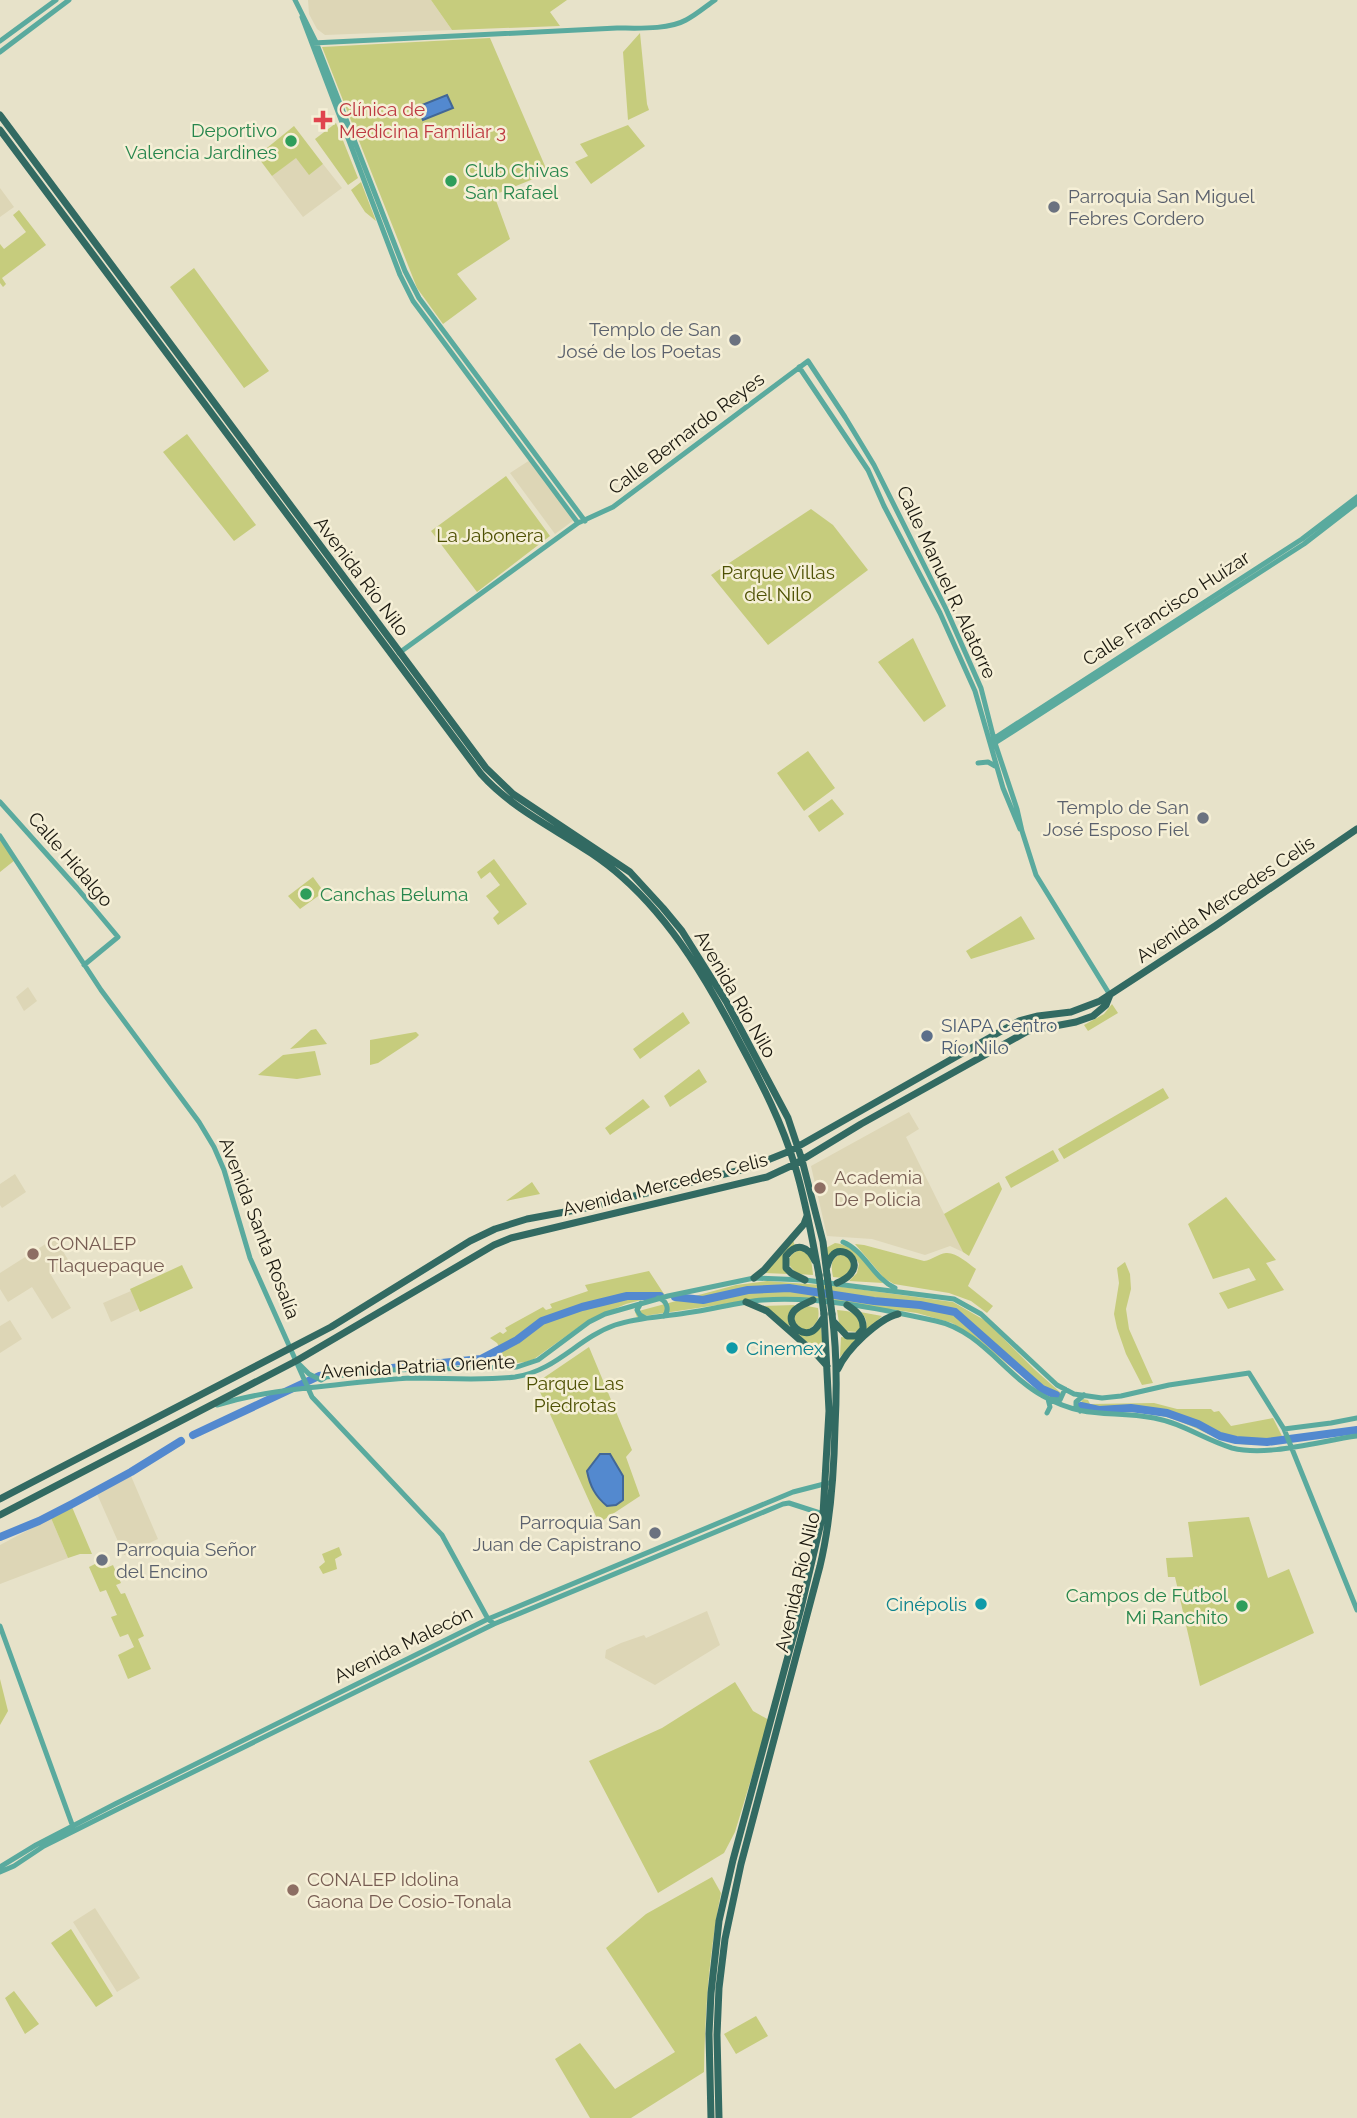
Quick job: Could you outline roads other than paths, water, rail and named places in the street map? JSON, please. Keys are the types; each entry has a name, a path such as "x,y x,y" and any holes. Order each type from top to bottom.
{"main road":[{"name":"Avenida Río Nilo","path":"0,115 397,655 474,765 508,800 614,870 672,931 722,1007 762,1083 812,1213"},
{"name":"Avenida Río Nilo","path":"0,130 397,655 486,768 500,784 619,863 682,931 727,1003 788,1118 802,1160 823,1271 837,1373 830,1482 814,1575"},
{"name":"Avenida Mercedes Celis","path":"290,1349 331,1327 470,1241 495,1229 527,1219 581,1209 738,1171 798,1147 1019,1021 1071,1012 1093,1004 1215,926 1357,829"},
{"name":"Avenida Mercedes Celis","path":"296,1361 494,1245 511,1238 759,1180 802,1160 1028,1031 1093,1016 1106,1004 1110,995"},
{"path":"861,1124 895,1100 897,1090"},
{"path":"779,1171 800,1183"},
{"path":"754,1278 764,1270 812,1213"},
{"path":"805,1280 786,1268 785,1262 794,1248 802,1248 813,1256 823,1271 832,1256 837,1252 845,1252 852,1258 855,1266 848,1278 837,1283"},
{"path":"813,1300 796,1309 790,1319 793,1325 803,1332 810,1333 829,1316 847,1336 857,1336 864,1323 847,1305"},
{"path":"746,1302 767,1311 828,1368"},
{"path":"837,1373 841,1361 856,1345 883,1320 898,1314"},
{"name":"Avenida Río Nilo","path":"719,2118 716,1988 719,1921 730,1873 830,1522 829,1316"},
{"path":"3,1498 290,1349"},
{"name":"Avenida Patria Oriente","path":"0,1515 296,1361"},
{"name":"Avenida Río Nilo","path":"711,2118 709,2034 716,1988"}],"street":[{"path":"0,41 56,0"},
{"path":"0,51 69,0"},
{"path":"295,0 302,12 303,22 400,275 413,301 581,522"},
{"path":"313,43 617,28 643,29 677,24 715,0"},
{"name":"Calle Bernardo Reyes","path":"397,655 581,522 608,511 808,361"},
{"name":"Calle Manuel R. Alatorre","path":"808,361 874,465 946,609 981,688 996,768 1016,824 1022,831"},
{"name":"Calle Manuel R. Alatorre","path":"799,367 868,470 940,612 975,691 1017,809 1036,875 1110,995"},
{"name":"Calle Francisco Huízar","path":"992,743 1283,551 1357,497"},
{"name":"Calle Francisco Huízar","path":"992,743 1304,544 1357,503"},
{"path":"978,763 988,762 996,768"},
{"name":"Calle Hidalgo","path":"0,802 118,937 83,965"},
{"name":"Avenida Santa Rosalía","path":"0,836 83,965 199,1122 214,1147 224,1170 250,1258 296,1361"},
{"path":"843,1242 855,1248 876,1274 890,1286 904,1291"},
{"name":"Avenida Patria Oriente","path":"296,1361 301,1370 321,1380 326,1377 390,1370 517,1367 552,1352 597,1318 641,1303 754,1278 805,1280 954,1299 993,1323 1042,1372 1071,1393 1102,1398 1121,1396 1169,1385 1249,1373 1284,1431"},
{"path":"658,1298 666,1304 667,1311 664,1316"},
{"name":"Avenida Patria Oriente","path":"204,1409 239,1398 306,1387 415,1378 474,1379 532,1374 551,1365 592,1335 614,1325 746,1302 790,1299 813,1300 941,1321 964,1333 1039,1394 1066,1408 1081,1412 1155,1418 1181,1425 1234,1448 1260,1451 1357,1436"},
{"path":"641,1303 637,1310 645,1318"},
{"path":"301,1370 306,1387 317,1403 442,1535 488,1619 494,1624"},
{"path":"1047,1413 1050,1407 1048,1399 1060,1399 1065,1390"},
{"path":"1081,1412 1076,1407 1076,1402 1084,1395"},
{"path":"1357,1418 1284,1431 1357,1611"},
{"name":"Avenida Malecón","path":"0,1867 488,1619 793,1492 830,1482"},
{"name":"Avenida Malecón","path":"0,1872 73,1829 494,1624 783,1504 789,1503 823,1514"},
{"path":"0,1626 73,1829"}],"water":[{"path":"447,95 453,108 423,120 417,107"},
{"path":"600,1454 610,1454 623,1476 623,1500 616,1505 607,1506 596,1494 590,1481 587,1471"}],"waterway":[{"path":"675,1297 703,1300 748,1290 789,1288 955,1312 1042,1389 1056,1395"},
{"path":"392,1368 481,1359 517,1340 542,1321 582,1307 627,1296 660,1296"},
{"path":"193,1435 319,1376 334,1374"},
{"path":"1081,1406 1099,1410 1131,1408 1167,1413 1198,1424 1220,1436 1236,1440 1267,1442 1357,1430"},
{"path":"0,1537 72,1504 181,1441"}],"place":[{"name":"Clínica de Medicina Familiar 3","path":"323,120"},
{"name":"Deportivo Valencia Jardines","path":"291,141"},
{"name":"Club Chivas San Rafael","path":"451,181"},
{"name":"Parroquia San Miguel Febres Cordero","path":"1054,207"},
{"name":"Templo de San José de los Poetas","path":"735,340"},
{"name":"Templo de San José Esposo Fiel","path":"1203,818"},
{"name":"Canchas Beluma","path":"306,894"},
{"name":"SIAPA Centro Río Nilo","path":"927,1036"},
{"name":"Academia De Policia","path":"820,1188"},
{"name":"CONALEP Tlaquepaque","path":"33,1254"},
{"name":"Cinemex","path":"732,1348"},
{"name":"Parroquia San Juan de Capistrano","path":"655,1533"},
{"name":"Parroquia Señor del Encino","path":"102,1560"},
{"name":"Cinépolis","path":"981,1604"},
{"name":"Campos de Futbol Mi Ranchito","path":"1242,1606"},
{"name":"CONALEP Idolina Gaona De Cosio-Tonala","path":"293,1890"}],"park label":[{"name":"La Jabonera","path":"490,535"},
{"name":"Parque Villas del Nilo","path":"778,583"},
{"name":"Parque Las Piedrotas","path":"575,1394"}]}
